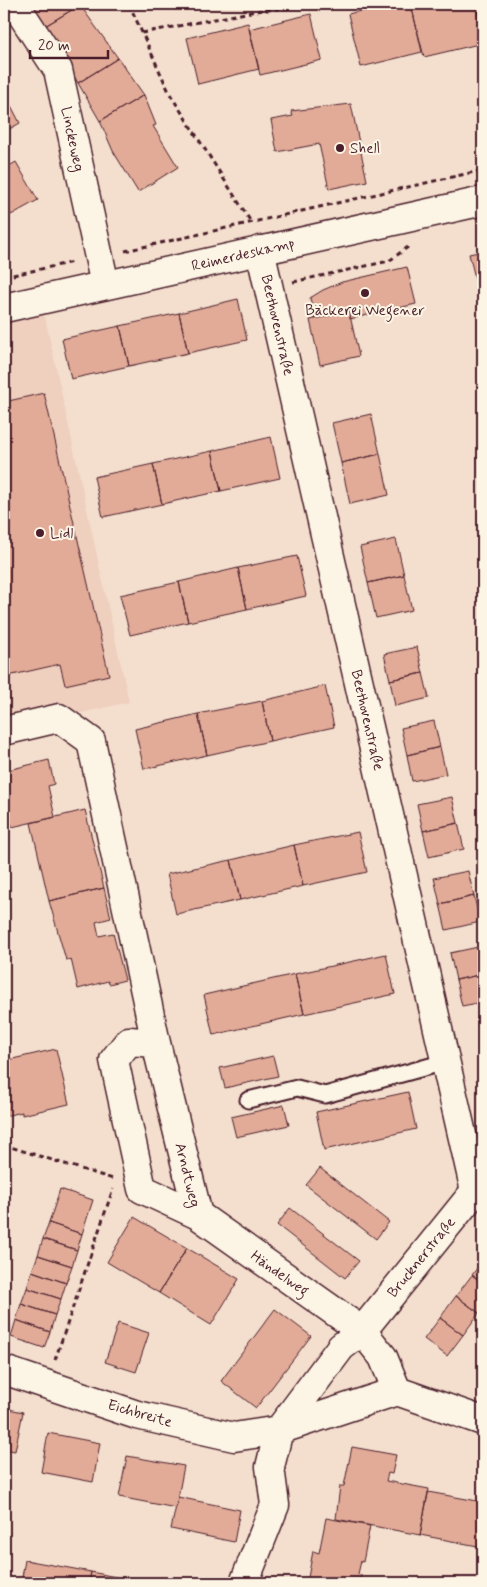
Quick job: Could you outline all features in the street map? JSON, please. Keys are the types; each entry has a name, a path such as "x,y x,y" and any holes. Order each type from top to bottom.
{"street":[{"name":"Linckeweg","path":"16,4 58,70 98,257 106,285"},
{"name":"Reimerdeskamp","path":"4,308 483,201"},
{"name":"Beethovenstraße","path":"260,250 445,1062 479,1190"},
{"name":"Arndtweg","path":"4,731 59,718 91,741 156,1043 198,1215"},
{"name":"Arndtweg","path":"156,1043 129,1041 114,1060 142,1189 198,1215"},
{"name":"Brucknerstraße","path":"279,1430 341,1347 362,1331 479,1190"},
{"name":"Händelweg","path":"198,1215 362,1331"},
{"path":"362,1331 383,1357 396,1391 483,1421"},
{"name":"Eichbreite","path":"4,1370 137,1414 234,1437 279,1430 396,1391"},
{"path":"244,1583 275,1505 270,1466 279,1430"}],"lane":[{"path":"248,1100 297,1088 325,1095 445,1062"}],"path":[{"path":"128,4 170,94 250,216 251,222"},
{"path":"142,33 256,11 322,4"},
{"path":"4,277 483,170"},
{"path":"269,287 388,261 412,243"},
{"path":"4,1144 116,1180 47,1385"}],"shaded area":[{"path":"41,299 129,702 4,731 4,308"}],"building":[{"path":"34,4 80,5 45,26 31,6"},
{"path":"390,4 411,4 422,52 361,67 348,14"},
{"path":"476,4 483,4 483,36"},
{"path":"476,4 483,43 424,57 411,5"},
{"path":"80,5 118,58 78,83 45,26"},
{"path":"311,14 322,60 260,75 249,29"},
{"path":"248,23 259,69 198,84 187,38"},
{"path":"118,58 144,95 100,121 78,83"},
{"path":"4,82 10,94 6,96 20,123 4,132"},
{"path":"144,95 156,125 153,126 178,167 138,192 113,151 100,121"},
{"name":"Shell","path":"351,104 367,181 329,189 319,144 277,152 271,120 293,116 291,111"},
{"path":"16,162 38,200 11,215 9,211 4,214 4,169"},
{"path":"483,251 483,293 479,294 469,254"},
{"name":"Bäckerei Wegener","path":"407,267 416,304 350,319 349,311 315,319 310,298 323,290 342,282"},
{"path":"238,299 247,340 188,353 179,313"},
{"path":"349,311 359,356 320,365 310,320"},
{"path":"179,313 188,353 129,366 120,326"},
{"path":"120,326 129,366 71,379 62,339"},
{"name":"Lidl","path":"44,393 109,675 65,685 60,664 4,677 4,402"},
{"path":"371,414 380,454 341,463 332,423"},
{"path":"271,437 280,478 221,491 212,451"},
{"path":"212,451 221,491 162,504 153,464"},
{"path":"380,454 389,495 350,504 341,463"},
{"path":"153,464 162,504 103,517 94,477"},
{"path":"396,539 404,575 368,583 360,547"},
{"path":"297,556 306,596 247,609 238,568"},
{"path":"238,568 247,609 188,622 179,582"},
{"path":"404,575 412,610 376,618 368,583"},
{"path":"179,582 188,622 130,635 120,595"},
{"path":"417,647 423,673 390,680 384,654"},
{"path":"423,673 429,698 395,706 390,680"},
{"path":"325,686 334,727 270,741 262,701"},
{"path":"262,701 270,741 207,755 198,714"},
{"path":"198,714 207,755 144,769 135,729"},
{"path":"434,721 440,747 407,755 401,728"},
{"path":"440,747 446,774 412,781 407,755"},
{"path":"49,760 54,784 48,786 55,817 12,827 11,823 4,825 4,771"},
{"path":"452,797 458,823 423,831 417,804"},
{"path":"85,810 104,888 49,901 31,823"},
{"path":"458,823 464,849 429,857 423,831"},
{"path":"358,832 367,872 303,886 294,845"},
{"path":"294,845 303,886 240,900 231,860"},
{"path":"231,860 240,900 176,914 167,874"},
{"path":"468,871 474,896 440,904 434,878"},
{"path":"104,888 111,918 96,922 99,936 113,933 125,980 109,984 108,981 78,989 71,959 66,960 49,901"},
{"path":"474,896 480,922 446,930 440,904"},
{"path":"483,946 483,974 456,980 450,953"},
{"path":"386,954 395,994 304,1014 295,974"},
{"path":"295,974 304,1014 213,1035 204,995"},
{"path":"483,974 483,1002 462,1006 456,980"},
{"path":"4,1036 9,1060 4,1061"},
{"path":"56,1049 69,1104 22,1115 22,1112 5,1116 4,1061"},
{"path":"273,1056 278,1076 225,1088 220,1068"},
{"path":"408,1092 416,1129 324,1150 316,1112"},
{"path":"284,1105 289,1125 236,1137 231,1117"},
{"path":"320,1168 389,1222 376,1239 306,1185"},
{"path":"60,1189 93,1200 82,1234 49,1223"},
{"path":"290,1208 359,1261 345,1278 277,1225"},
{"path":"134,1217 187,1248 159,1293 107,1262"},
{"path":"49,1223 82,1234 77,1250 43,1239"},
{"path":"43,1239 77,1250 72,1266 38,1255"},
{"path":"187,1248 239,1279 211,1325 159,1293"},
{"path":"38,1255 72,1266 66,1283 32,1271"},
{"path":"483,1260 483,1283 472,1275"},
{"path":"32,1271 66,1283 61,1299 27,1288"},
{"path":"472,1275 483,1283 483,1307 479,1313 456,1296"},
{"path":"27,1288 61,1299 55,1315 21,1304"},
{"path":"456,1296 479,1313 463,1335 440,1318"},
{"path":"21,1304 55,1315 50,1332 16,1320"},
{"path":"275,1309 311,1336 256,1408 221,1381"},
{"path":"440,1318 463,1335 447,1356 424,1339"},
{"path":"16,1320 50,1332 44,1348 11,1337"},
{"path":"118,1323 149,1333 136,1372 105,1362"},
{"path":"4,1408 23,1412 15,1451 4,1449"},
{"path":"48,1433 100,1443 93,1482 41,1472"},
{"path":"352,1447 396,1455 392,1474 388,1473 386,1481 429,1489 420,1535 336,1519 340,1486 344,1486"},
{"path":"127,1456 184,1466 176,1508 119,1497"},
{"path":"428,1492 483,1502 483,1547 420,1535"},
{"path":"178,1497 240,1510 234,1542 171,1529"},
{"path":"326,1518 370,1526 363,1562 361,1561 358,1574 361,1575 360,1583 307,1583 313,1551 319,1553"},
{"path":"25,1560 91,1572 89,1583 21,1583"},
{"path":"91,1572 146,1583 89,1583"}],"place":[{"name":"Shell","path":"340,148"},
{"name":"Bäckerei Wegener","path":"365,293"},
{"name":"Lidl","path":"40,533"}]}
